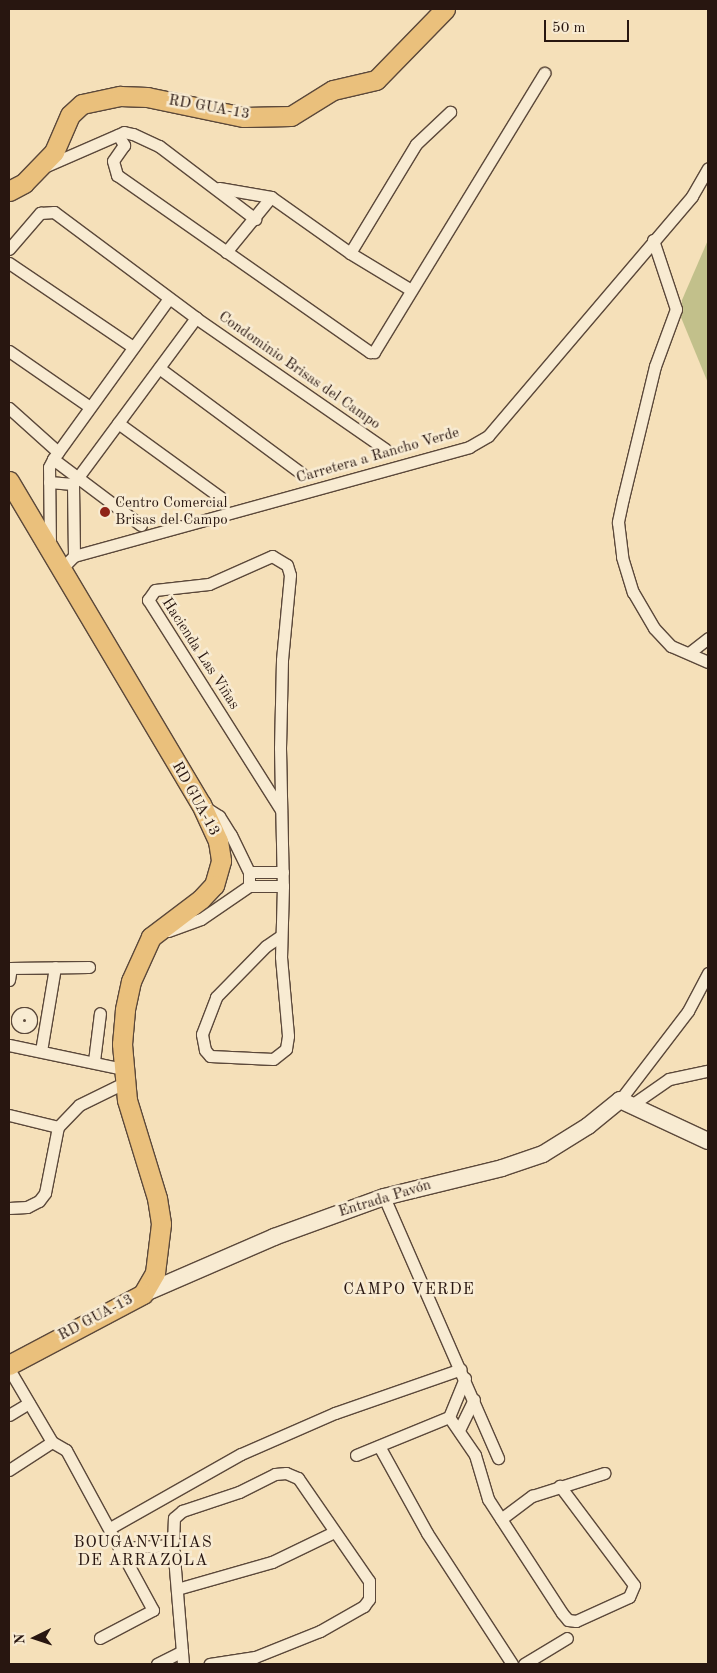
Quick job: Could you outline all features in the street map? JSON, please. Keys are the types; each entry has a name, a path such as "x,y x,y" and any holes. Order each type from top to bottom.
{"main road":[{"name":"RD GUA-13","path":"9,192 37,170 54,152 70,115 82,104 120,96 147,97 244,117 291,116 333,90 376,80 445,9"},
{"name":"RD GUA-13","path":"9,481 55,563 201,804 218,840 219,874 214,884 201,900 151,937 131,981 125,1010 124,1076 129,1113 157,1198 161,1224 158,1263 144,1294 9,1364"}],"street":[{"path":"118,135 124,143 113,161 117,175 370,352 374,352 544,73"},
{"path":"350,253 416,144 450,112"},
{"path":"37,170 118,135 134,134 159,146 217,187 255,219"},
{"name":"Carretera a Rancho Verde","path":"55,563 74,556 469,447 501,423 653,240 692,196 708,168"},
{"path":"217,187 271,197 350,253 412,290"},
{"path":"226,252 255,219 271,197"},
{"name":"Condominio Brisas del Campo","path":"9,249 40,213 51,210 168,298 385,449"},
{"path":"653,240 676,309 655,366 618,522 622,557 633,592 654,628 671,646 708,662"},
{"path":"9,263 133,348"},
{"path":"55,563 49,482 55,455 168,298"},
{"name":"Condominio Brisas del Campo","path":"75,481 196,318"},
{"path":"9,351 90,407"},
{"path":"159,368 301,473"},
{"path":"9,408 55,455 75,481 141,525"},
{"path":"118,424 220,497"},
{"path":"74,556 75,481"},
{"path":"49,482 75,481"},
{"name":"Hacienda Las Viñas","path":"281,810 148,600 155,590 210,584 272,556 287,565 290,575 280,705 283,872 281,936 288,1036 286,1049 268,1060 210,1056 205,1050 202,1034 216,997 266,946 281,936"},
{"path":"689,653 708,638"},
{"path":"201,804 218,816 249,872 249,886"},
{"path":"249,872 283,872"},
{"path":"151,937 201,919 249,886 283,886"},
{"path":"41,1051 55,967"},
{"path":"9,980 10,968 89,967"},
{"path":"626,1102 688,1011 708,973"},
{"path":"94,1061 100,1012"},
{"path":"46,1022 20,1021 13,1045 94,1061 124,1076"},
{"path":"626,1102 669,1079 708,1072"},
{"path":"9,1208 26,1207 40,1201 45,1193 58,1127 79,1105 124,1076"},
{"path":"626,1102 708,1141"},
{"name":"Entrada Pavón","path":"144,1294 274,1237 384,1197 520,1163 543,1154 626,1102"},
{"path":"9,1115 58,1127"},
{"path":"384,1197 474,1399 498,1458"},
{"path":"9,1369 52,1442 66,1450 122,1548 153,1610 100,1638"},
{"path":"356,1455 449,1417 463,1374"},
{"path":"110,1528 241,1454 335,1413 463,1374"},
{"path":"459,1430 474,1399"},
{"path":"9,1415 29,1402"},
{"path":"449,1417 478,1460 488,1499 562,1614 571,1621 629,1597 634,1585 560,1486"},
{"path":"9,1470 52,1442"},
{"path":"379,1446 427,1533 512,1664"},
{"path":"183,1664 173,1550 174,1518 182,1511 239,1492 275,1474 286,1473 298,1478 369,1581 371,1595 367,1603 320,1631 257,1661 210,1664"},
{"path":"501,1518 532,1496 604,1474"},
{"path":"177,1590 272,1562 334,1532"},
{"path":"122,1548 173,1550"},
{"path":"127,1559 173,1550"},
{"path":"524,1664 566,1638"},
{"path":"156,1664 182,1651"}],"shaded area":[{"path":"708,240 708,383 680,315 682,300"}],"place":[{"name":"Centro Comercial Brisas del Campo","path":"105,512"}],"district":[{"name":"CAMPO VERDE","path":"409,1290"},
{"name":"BOUGANVILIAS DE ARRAZOLA","path":"143,1552"}]}
